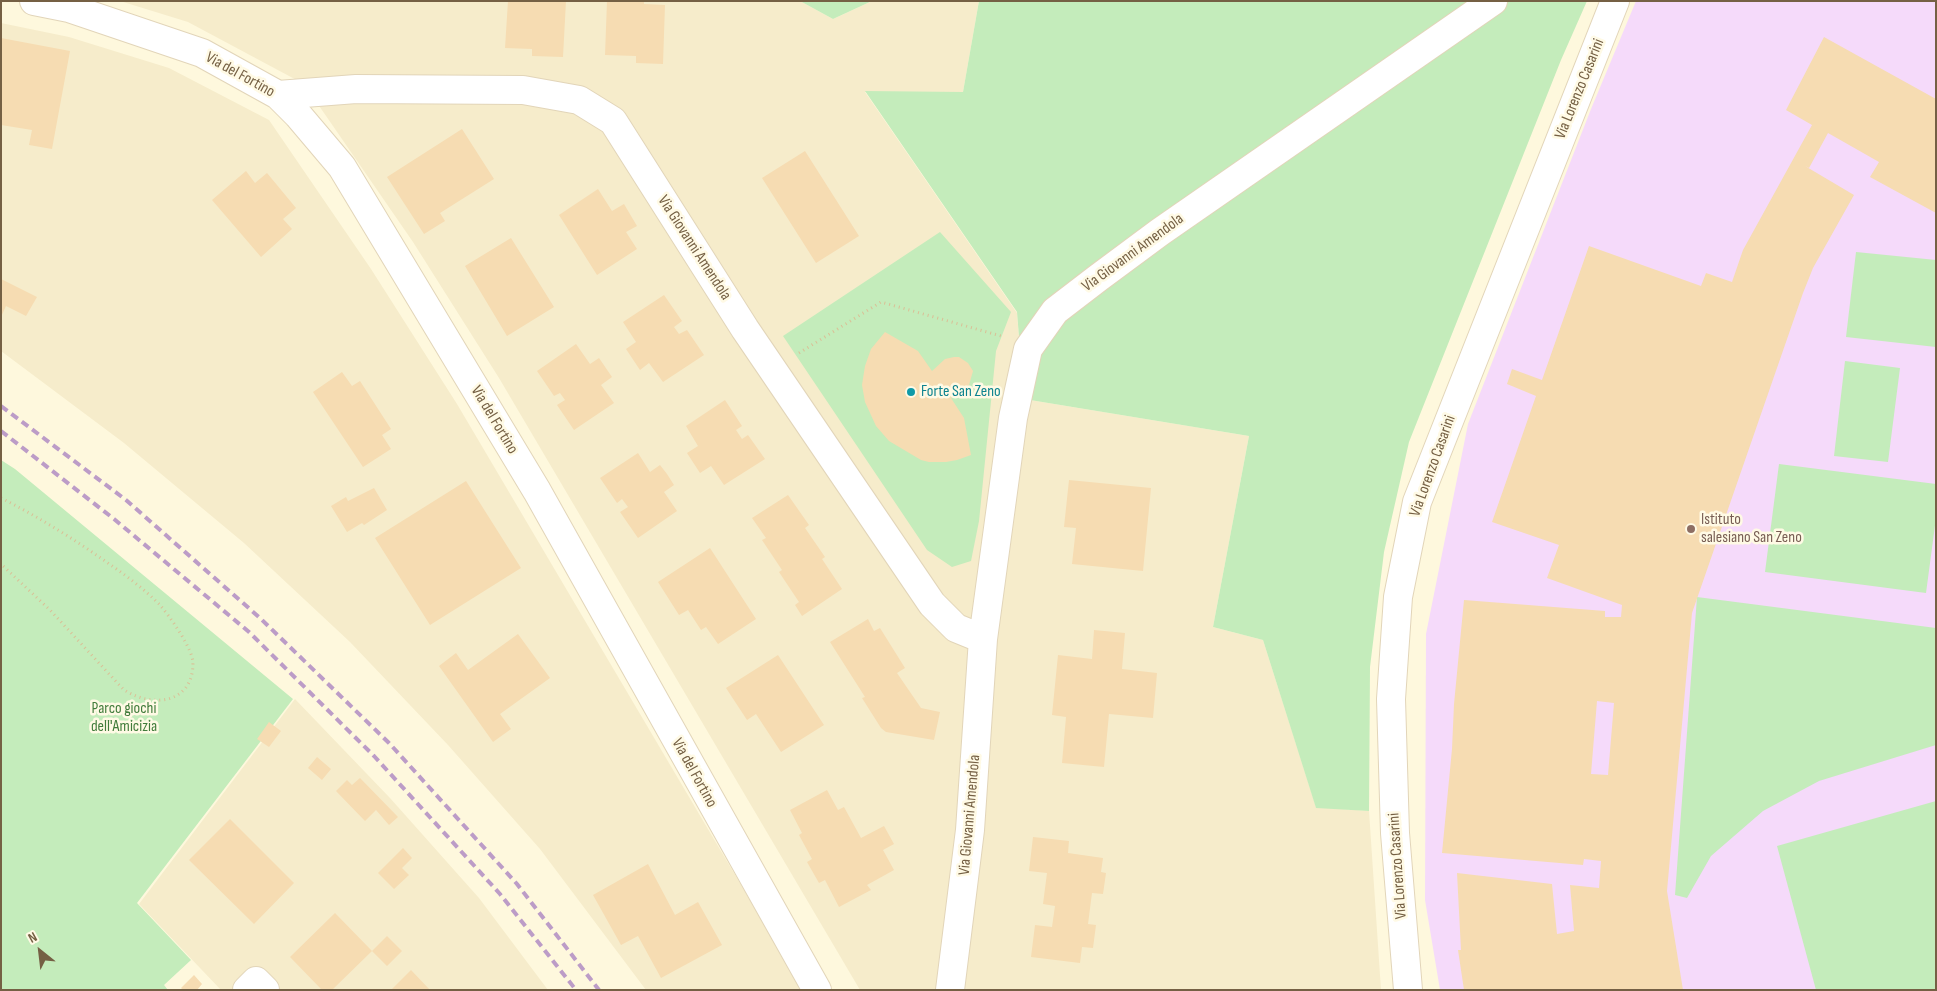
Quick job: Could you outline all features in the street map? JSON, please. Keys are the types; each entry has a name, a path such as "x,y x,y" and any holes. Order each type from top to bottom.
{"street":[{"name":"Via del Fortino","path":"34,1 69,8 202,53 278,95 298,115 342,167 537,492 817,990"},
{"name":"Via Giovanni Amendola","path":"950,990 970,830 983,640 1013,418 1028,349 1055,311 1160,232 1493,1"},
{"name":"Via Lorenzo Casarini","path":"1408,990 1394,832 1391,699 1398,597 1417,502 1615,1"},
{"name":"Via Giovanni Amendola","path":"278,95 356,89 522,90 580,100 613,121 745,329 932,604 956,628 983,640"}],"path":[{"path":"793,357 881,302 1004,337"},
{"path":"1,498 76,541 125,576 160,605 185,642 193,662 190,678 182,692 173,698 160,702 133,696 123,689 50,610 1,564"}],"shaded area":[{"path":"120,1 800,1 833,19 872,1 979,1 963,92 865,92 1017,313 1024,399 1249,436 1213,627 1263,640 1316,807 1369,811 1381,990 860,990 499,378 413,242 304,84 188,22"},
{"name":"Istituto salesiano San Zeno","path":"1636,1 1936,1 1936,990 1440,990 1425,900 1426,634 1468,424 1591,109"},
{"path":"1,23 69,37 169,68 269,120 371,269 457,404 803,990 646,990 540,849 448,745 350,642 244,543 124,443 1,351"},
{"path":"295,699 390,798 479,898 548,990 221,990 139,904"}],"green space":[{"path":"800,1 872,1 833,19"},
{"path":"979,1 1587,1 1561,60 1409,442 1384,552 1370,667 1369,811 1316,808 1263,640 1213,627 1249,436 1024,399 1017,312 865,91 963,92"},
{"path":"940,232 1011,312 996,351 979,521 971,561 952,567 927,550 783,336"},
{"path":"1856,252 1936,260 1936,347 1846,337"},
{"path":"1845,361 1900,368 1888,462 1834,456"},
{"name":"Parco giochi dell'Amicizia","path":"1,460 15,469 293,699 137,903 191,960 164,985 168,990 1,990"},
{"path":"1779,464 1936,484 1936,518 1926,593 1765,572"},
{"path":"1697,597 1936,628 1936,745 1819,781 1763,811 1711,856 1687,898 1675,895"},
{"path":"1936,801 1936,990 1816,990 1777,846"}],"building":[{"path":"508,1 566,1 563,57 532,56 532,49 505,48"},
{"path":"607,1 644,1 644,4 665,5 663,64 636,63 636,56 605,55"},
{"path":"1824,37 1936,99 1936,213 1870,177 1879,162 1828,133 1809,168 1805,166 1854,195 1813,268 1803,293 1692,613 1667,891 1683,990 1464,990 1458,950 1461,950 1457,873 1552,884 1557,934 1574,931 1570,885 1599,888 1601,861 1584,859 1583,865 1442,853 1464,600 1605,611 1605,617 1621,617 1622,605 1547,578 1559,545 1492,522 1536,396 1507,384 1512,369 1542,380 1589,246 1701,286 1706,273 1732,282 1743,250 1812,125 1786,110","holes":["1597,701 1614,703 1608,775 1591,774"]},
{"path":"1,38 70,51 52,149 29,145 32,130 1,125"},
{"path":"462,129 494,179 440,213 445,221 424,234 387,177"},
{"path":"805,151 859,236 816,263 762,178"},
{"path":"246,171 255,183 267,173 296,208 283,219 292,229 261,257 212,200"},
{"path":"598,189 612,211 624,204 637,226 626,232 637,249 597,275 559,215"},
{"path":"511,238 554,307 507,336 465,266"},
{"path":"1,279 37,297 26,316 6,306 1,317"},
{"path":"664,295 682,321 674,327 679,334 687,330 704,355 663,382 649,363 640,370 626,349 636,342 623,322"},
{"name":"Forte San Zeno","path":"885,332 918,351 932,371 945,359 954,357 959,357 968,363 973,371 969,385 951,398 964,418 971,455 946,462 921,460 889,441 876,426 865,402 862,385 865,366 871,349"},
{"path":"576,344 590,364 599,358 612,377 601,385 614,403 574,430 557,405 565,400 560,393 554,396 537,371"},
{"path":"342,372 352,386 360,381 391,429 382,435 391,449 363,467 313,392"},
{"path":"725,400 742,426 736,430 742,439 748,435 765,459 724,485 711,466 700,473 687,453 698,446 686,426"},
{"path":"638,453 650,472 660,465 667,474 674,485 664,492 677,511 638,538 620,512 628,507 622,499 617,503 600,478"},
{"path":"1069,480 1151,488 1143,571 1072,564 1076,528 1064,527"},
{"path":"466,481 521,568 430,625 375,538"},
{"path":"374,488 387,510 364,525 362,523 347,532 331,506 346,497 348,501"},
{"path":"788,495 809,525 805,528 825,557 822,559 842,589 802,616 795,605 799,602 779,572 782,570 762,540 766,538 752,518"},
{"path":"710,548 756,619 718,644 706,627 701,630 688,610 679,615 658,582"},
{"path":"868,619 874,631 880,628 905,668 897,673 921,708 940,712 934,740 886,732 881,728 862,698 865,697 830,642"},
{"path":"1094,630 1125,633 1122,669 1157,673 1153,718 1109,714 1104,767 1062,763 1066,717 1052,715 1058,655 1092,659"},
{"path":"518,634 550,678 500,714 511,729 493,742 439,666 456,653 468,670"},
{"path":"778,655 824,725 781,752 756,714 747,720 726,688"},
{"path":"269,722 281,731 269,747 257,739"},
{"path":"317,757 331,769 322,780 308,768"},
{"path":"360,778 398,817 389,825 376,810 365,821 336,791 347,780 352,785"},
{"path":"827,790 838,810 844,807 861,838 884,826 894,844 883,850 894,870 867,885 871,890 839,907 825,880 819,883 807,862 812,859 799,835 802,833 790,810"},
{"path":"230,819 294,883 254,924 189,860"},
{"path":"1033,837 1069,841 1068,853 1103,858 1101,872 1106,873 1103,894 1092,893 1088,924 1096,925 1093,948 1082,947 1080,963 1031,957 1035,925 1052,927 1055,906 1043,904 1047,873 1029,871"},
{"path":"403,848 412,858 402,868 409,875 394,889 378,873"},
{"path":"648,864 675,915 698,902 722,945 661,978 638,936 621,945 593,895"},
{"path":"335,913 372,951 332,990 322,990 290,957"},
{"path":"387,936 402,951 387,966 372,951"},
{"path":"411,970 430,990 391,990"},
{"path":"194,975 202,984 197,990 183,990 181,988"}],"railway":[{"path":"1,406 126,500 260,618 389,743 517,884 599,990"},
{"path":"1,431 114,519 249,632 374,756 500,894 576,990"}],"place":[{"name":"Forte San Zeno","path":"911,392"},
{"name":"Istituto salesiano San Zeno","path":"1691,529"}]}
